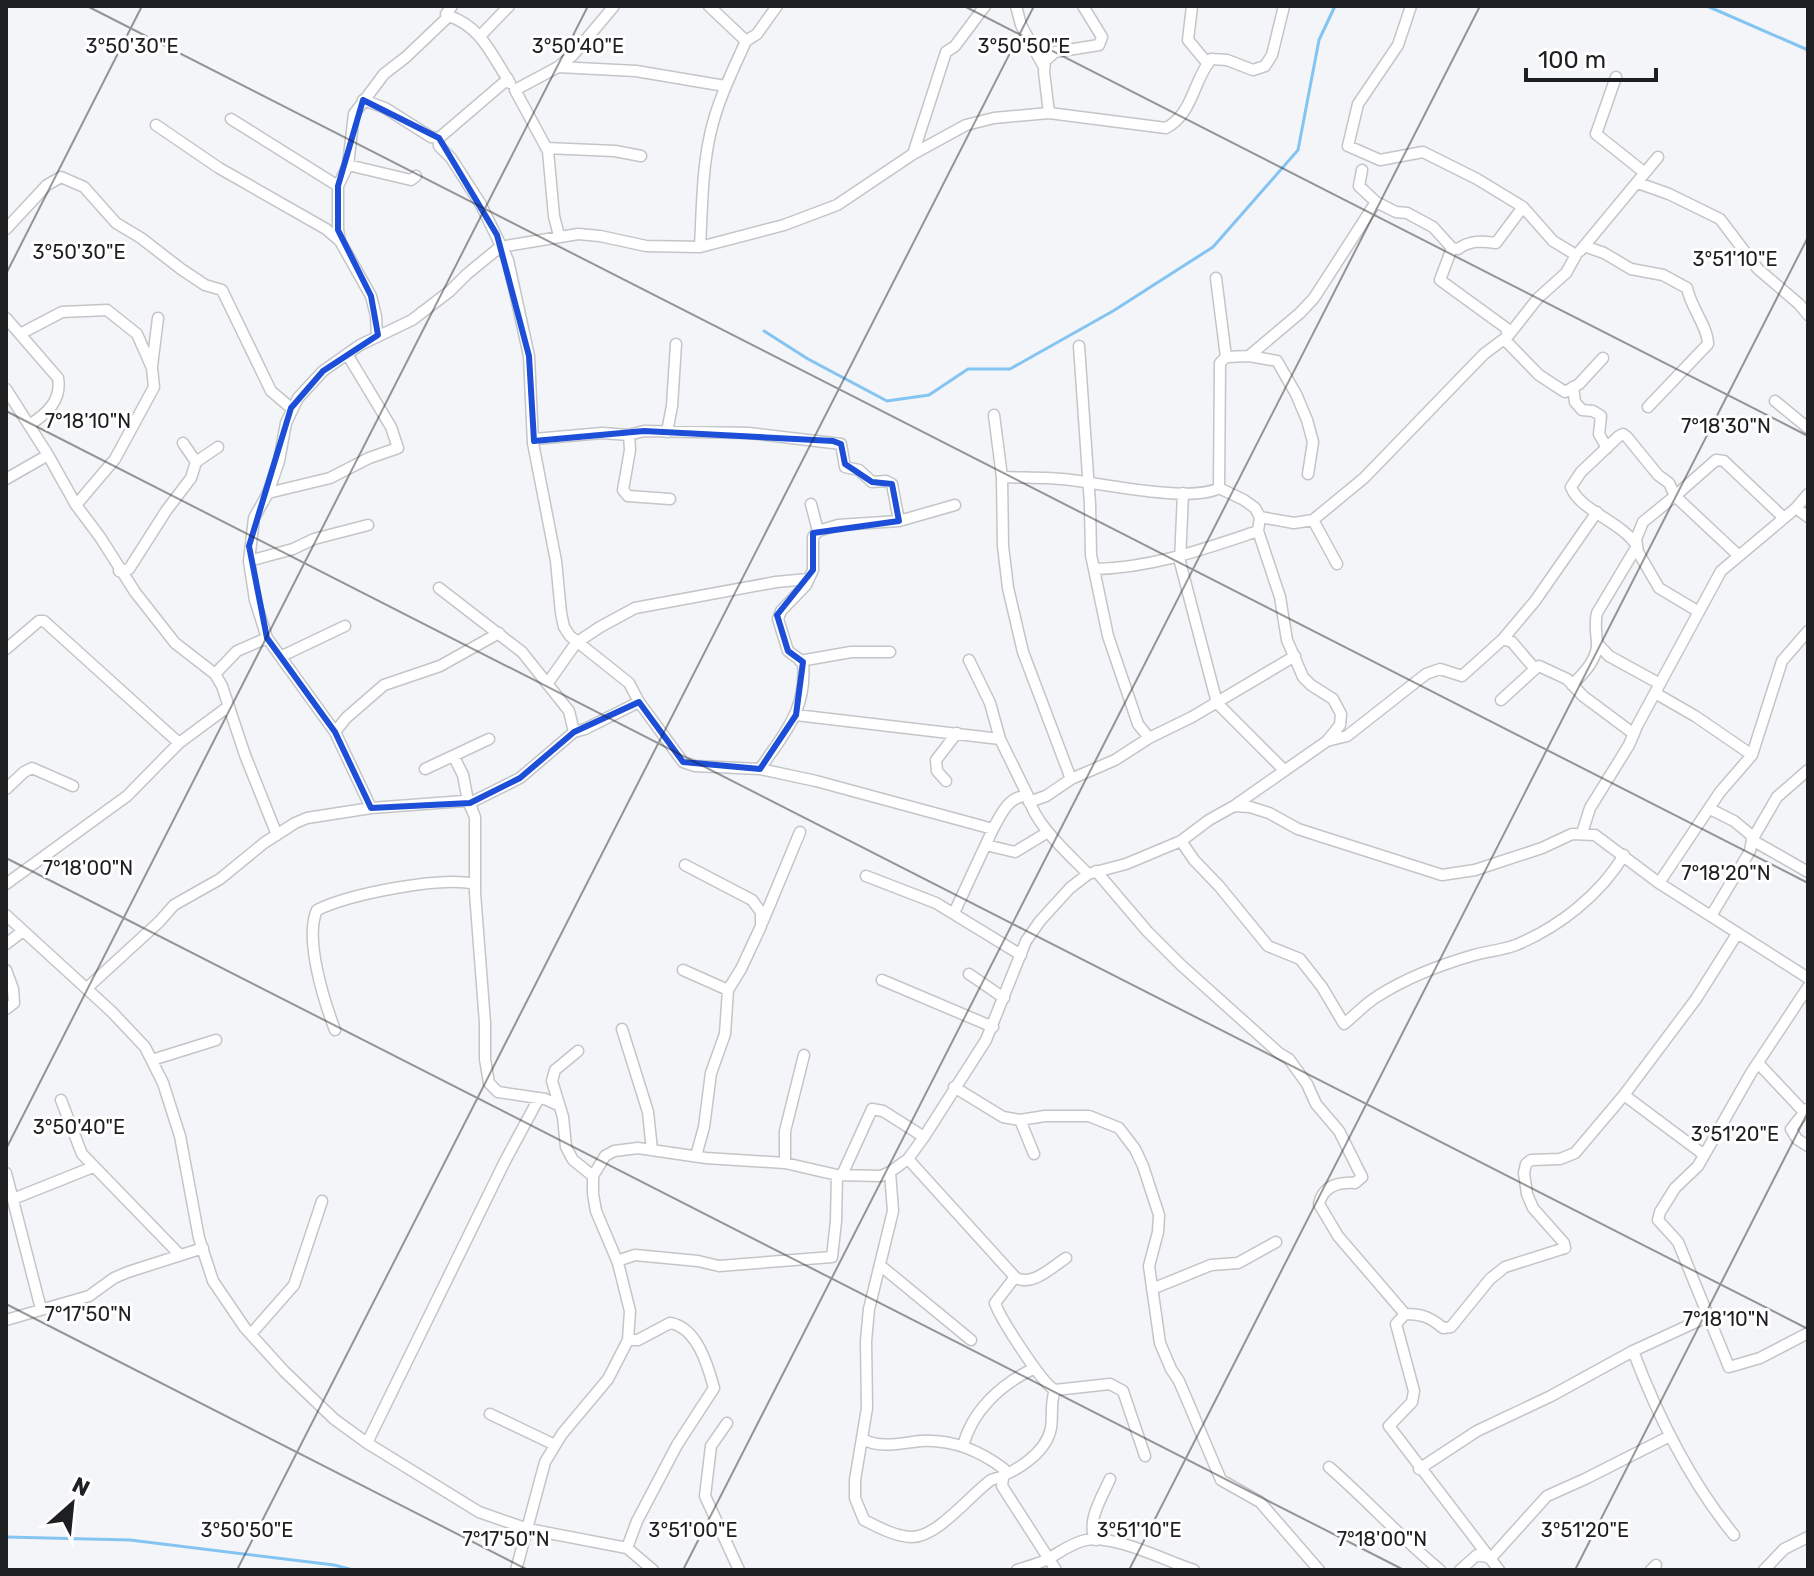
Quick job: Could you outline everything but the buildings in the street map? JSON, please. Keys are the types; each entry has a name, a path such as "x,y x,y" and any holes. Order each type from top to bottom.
{"street":[{"path":"481,35 509,6"},
{"path":"515,90 558,67 573,55 614,6"},
{"path":"709,6 746,41"},
{"path":"700,247 710,136 725,86 746,41 757,34 777,6"},
{"path":"913,154 946,52 955,46 985,6"},
{"path":"1016,6 1021,25 1044,67"},
{"path":"1049,113 1045,61 1055,52 1099,45 1102,37 1083,6"},
{"path":"1192,6 1188,40 1208,64"},
{"path":"371,808 335,732 267,638 255,600 249,561 254,518 268,493 291,408 309,384 347,354 422,312 500,247 559,236 600,236 646,246 700,247 784,225 837,205 913,154 966,125 994,118 1049,113 1166,128 1183,116 1208,64 1216,57 1253,70 1262,69 1272,55 1284,6"},
{"path":"1411,6 1398,45 1358,104 1348,146 1380,160 1423,152 1523,207 1553,241 1576,255"},
{"path":"340,241 338,186 348,165 354,114 384,74 406,57 446,11 481,35 546,148 551,162 554,216 559,236"},
{"path":"558,67 636,71 725,86"},
{"path":"1616,77 1596,134 1645,173"},
{"path":"363,100 385,108 431,137 439,138 508,79"},
{"path":"231,119 338,186"},
{"path":"156,125 219,168 326,229 340,241 371,296 377,336"},
{"path":"439,138 439,146 451,158 480,203 508,260 529,356 534,439 556,561 561,613 564,627 576,643 629,683 639,702 683,762 695,766 760,769 848,788 993,829"},
{"path":"546,148 615,151 641,156"},
{"path":"1260,517 1294,523 1313,520 1364,478 1566,273 1576,255 1658,157"},
{"path":"348,165 396,178 411,180 416,176"},
{"path":"1362,170 1359,186 1376,202 1433,227 1452,248 1458,249 1480,241 1496,243 1523,207"},
{"path":"6,229 47,185 61,177 84,187 116,223 205,285 222,290 271,391 291,408"},
{"path":"1638,183 1720,219 1758,269 1808,315"},
{"path":"1249,356 1314,298 1376,202"},
{"path":"1584,246 1604,253 1631,269 1663,275 1687,288 1691,305 1708,335 1708,344 1648,407"},
{"path":"1452,248 1440,280 1506,328 1506,337 1539,375 1565,392 1603,358"},
{"path":"1216,278 1226,357"},
{"path":"20,334 62,312 107,310 137,334 152,368"},
{"path":"6,318 60,384 56,401 29,425"},
{"path":"76,505 115,459 154,387 152,368 158,318"},
{"path":"667,432 676,344"},
{"path":"1079,346 1091,555 1108,636 1138,724 1149,738"},
{"path":"268,493 330,478 369,458 398,448 391,427 347,354"},
{"path":"1219,488 1219,373 1220,363 1226,357 1249,356 1277,361 1296,394 1313,442 1308,474"},
{"path":"1573,387 1575,402 1582,410 1601,416 1599,434 1607,448"},
{"path":"6,389 119,571 175,643 215,674 277,835"},
{"path":"1775,401 1808,428"},
{"path":"994,415 1002,477 1008,588 1023,652 1071,779"},
{"path":"534,439 602,433 629,435 644,431 749,433 841,444 845,467 859,470 872,482 892,484 899,521"},
{"path":"1699,612 1659,588 1637,546 1621,527 1572,492 1571,487 1581,472 1623,434 1658,475 1669,483 1675,496 1738,555"},
{"path":"629,435 630,450 623,490 628,496 670,499"},
{"path":"183,443 196,462"},
{"path":"119,571 129,569 191,478 196,462 218,447"},
{"path":"6,479 48,455"},
{"path":"1572,685 1596,652 1594,624 1597,613 1637,546 1643,522 1716,460 1724,461 1784,518"},
{"path":"516,1570 545,1462 608,1379 628,1340 630,1311 617,1261 596,1211 593,1194 593,1176 599,1162 614,1151 638,1148 785,1163 840,1175 881,1176 890,1172 908,1159 924,1137 993,1027 1026,941 1070,888 1092,873 1126,864 1181,841 1327,741 1340,725 1341,714 1333,699 1303,677 1287,640 1280,597 1258,531 1260,517 1255,508 1219,488 1195,495 1070,480 1002,477"},
{"path":"1183,493 1180,558 1217,703 1284,770"},
{"path":"1582,833 1590,808 1634,734 1721,571 1796,508 1808,494"},
{"path":"811,504 818,531"},
{"path":"760,769 796,715 802,689 803,667 788,651 778,619 813,570 813,537 818,531 838,525 899,521 955,505"},
{"path":"1796,508 1808,517"},
{"path":"1327,741 1347,736 1434,670 1462,676 1503,639 1535,601 1597,512"},
{"path":"1313,520 1337,564"},
{"path":"249,561 368,525"},
{"path":"1094,569 1119,569 1180,558 1258,531"},
{"path":"547,684 576,643 635,608 808,579"},
{"path":"439,588 522,652 569,711 574,732"},
{"path":"6,649 39,621 44,621 179,743"},
{"path":"282,656 345,626"},
{"path":"1659,883 1720,792 1752,755 1782,661 1808,631"},
{"path":"335,732 346,718 384,685 440,666 499,633"},
{"path":"215,674 237,651 267,638"},
{"path":"1503,639 1512,642 1535,669"},
{"path":"1597,643 1609,656 1752,755"},
{"path":"800,661 851,652 890,652"},
{"path":"954,913 1008,804 1020,796 1029,799 1046,796 1071,779 1115,760 1149,738 1217,703 1295,656"},
{"path":"969,660 990,703 1000,739 1048,832 1181,965 1289,1059 1316,1104 1339,1131 1362,1177 1355,1183 1328,1188 1321,1195 1319,1204 1338,1236 1405,1314 1431,1317 1443,1328 1451,1327 1490,1279 1505,1267 1565,1248 1560,1236 1533,1208 1524,1189 1524,1168 1531,1160 1560,1159 1575,1153 1624,1095 1696,999 1737,934"},
{"path":"1501,700 1539,666 1567,679 1634,734"},
{"path":"87,988 174,905 220,879 277,835 307,818 371,808 470,804 520,778 574,732 639,702"},
{"path":"6,884 127,796 179,743 229,706"},
{"path":"796,715 1000,739"},
{"path":"946,781 937,771 936,760 957,733"},
{"path":"425,769 489,739"},
{"path":"454,757 463,775 470,804 476,855 475,884 489,1083 498,1092 539,1098 558,1105"},
{"path":"6,789 32,768 73,786"},
{"path":"1711,916 1750,851 1752,840 1777,797 1808,770"},
{"path":"1234,806 1269,813 1298,829 1442,875 1475,870 1542,848 1572,834 1595,835 1659,883 1808,978"},
{"path":"1710,809 1734,821 1751,835 1752,840 1808,872"},
{"path":"696,1156 704,1127 711,1073 725,1034 728,990 775,898 800,832"},
{"path":"986,845 1015,852 1048,832"},
{"path":"1181,841 1268,946 1300,959 1322,987 1344,1024 1377,996 1425,973 1514,946 1551,928 1589,898 1615,870 1624,855"},
{"path":"685,865 752,900 761,912 761,926"},
{"path":"866,876 936,903 1021,955"},
{"path":"335,1030 317,972 313,923 317,910 341,901 421,884 460,881 475,884"},
{"path":"6,915 87,988 145,1047 163,1083 180,1136 203,1248 213,1281 251,1334 334,1419 479,1512 528,1529 627,1548 653,1570"},
{"path":"6,944 23,931"},
{"path":"6,970 14,1003 6,1009"},
{"path":"683,970 728,990"},
{"path":"969,974 1004,998"},
{"path":"882,980 993,1027"},
{"path":"1808,987 1758,1063 1698,1166 1675,1188 1658,1220 1678,1242 1729,1367 1760,1358 1808,1333"},
{"path":"622,1029 648,1112 652,1150"},
{"path":"152,1060 216,1040"},
{"path":"578,1051 555,1070 552,1081 563,1117 566,1147 573,1160 593,1176"},
{"path":"785,1163 785,1131 804,1055"},
{"path":"1758,1063 1806,1110 1791,1129 1797,1139 1808,1146"},
{"path":"954,1087 1003,1117 1020,1120 1045,1116 1089,1116 1111,1123 1127,1138 1143,1166 1159,1215 1149,1266 1160,1343 1221,1480 1260,1502 1319,1570"},
{"path":"1624,1095 1703,1154"},
{"path":"367,1443 539,1098"},
{"path":"61,1100 82,1154 180,1255"},
{"path":"617,1261 635,1255 719,1266 832,1257 840,1175 872,1109 883,1111 924,1137"},
{"path":"1020,1120 1034,1154"},
{"path":"908,1159 1020,1281 1028,1281 1066,1258"},
{"path":"13,1199 93,1167"},
{"path":"890,1172 893,1211 869,1309 863,1439 857,1461 855,1498 864,1520 886,1531 912,1537 932,1530 975,1491 1024,1465 1046,1441 1052,1422 1051,1403 1055,1390"},
{"path":"6,1173 41,1309"},
{"path":"251,1334 294,1285 322,1201"},
{"path":"1152,1289 1211,1265 1238,1263 1276,1242"},
{"path":"6,1320 89,1296 114,1278 203,1248"},
{"path":"881,1266 922,1303 971,1340"},
{"path":"1015,1277 995,1303 1033,1369 1047,1387 1055,1390 1101,1384 1116,1386 1123,1391 1145,1456"},
{"path":"1405,1314 1396,1324 1414,1391 1412,1402 1389,1426 1499,1570"},
{"path":"1419,1469 1477,1431 1709,1316"},
{"path":"627,1548 637,1521 677,1445 714,1388 698,1346 682,1327 670,1323 638,1340 628,1340"},
{"path":"1633,1351 1670,1436 1692,1476 1734,1535"},
{"path":"963,1446 966,1431 987,1403 1006,1384 1033,1369"},
{"path":"490,1414 555,1445"},
{"path":"727,1423 711,1446 705,1496 739,1570"},
{"path":"1491,1558 1547,1496 1670,1436"},
{"path":"863,1439 869,1443 924,1441 979,1451 1004,1469 1002,1486 1056,1570"},
{"path":"1329,1467 1440,1570"},
{"path":"1096,1540 1092,1535 1092,1526 1110,1479"},
{"path":"1764,1570 1784,1549 1808,1537"},
{"path":"1017,1570 1086,1540 1131,1546 1194,1570"},
{"path":"1460,1570 1477,1555 1491,1558"}],"highlighted area":[{"path":"363,100 439,138 497,235 529,356 534,441 644,431 833,441 841,444 845,464 872,482 892,484 899,521 813,533 813,570 777,615 788,651 803,662 796,715 760,769 683,762 639,702 574,732 520,778 470,803 371,808 335,732 267,638 249,546 291,408 323,371 378,335 371,296 338,230 338,186"}],"waterway":[{"path":"764,331 808,359 887,401 929,395 968,369 1010,369 1113,311 1213,247 1298,150 1319,40 1335,6"},
{"path":"1707,6 1808,50"},
{"path":"6,1537 130,1540 334,1565 353,1570"}]}
